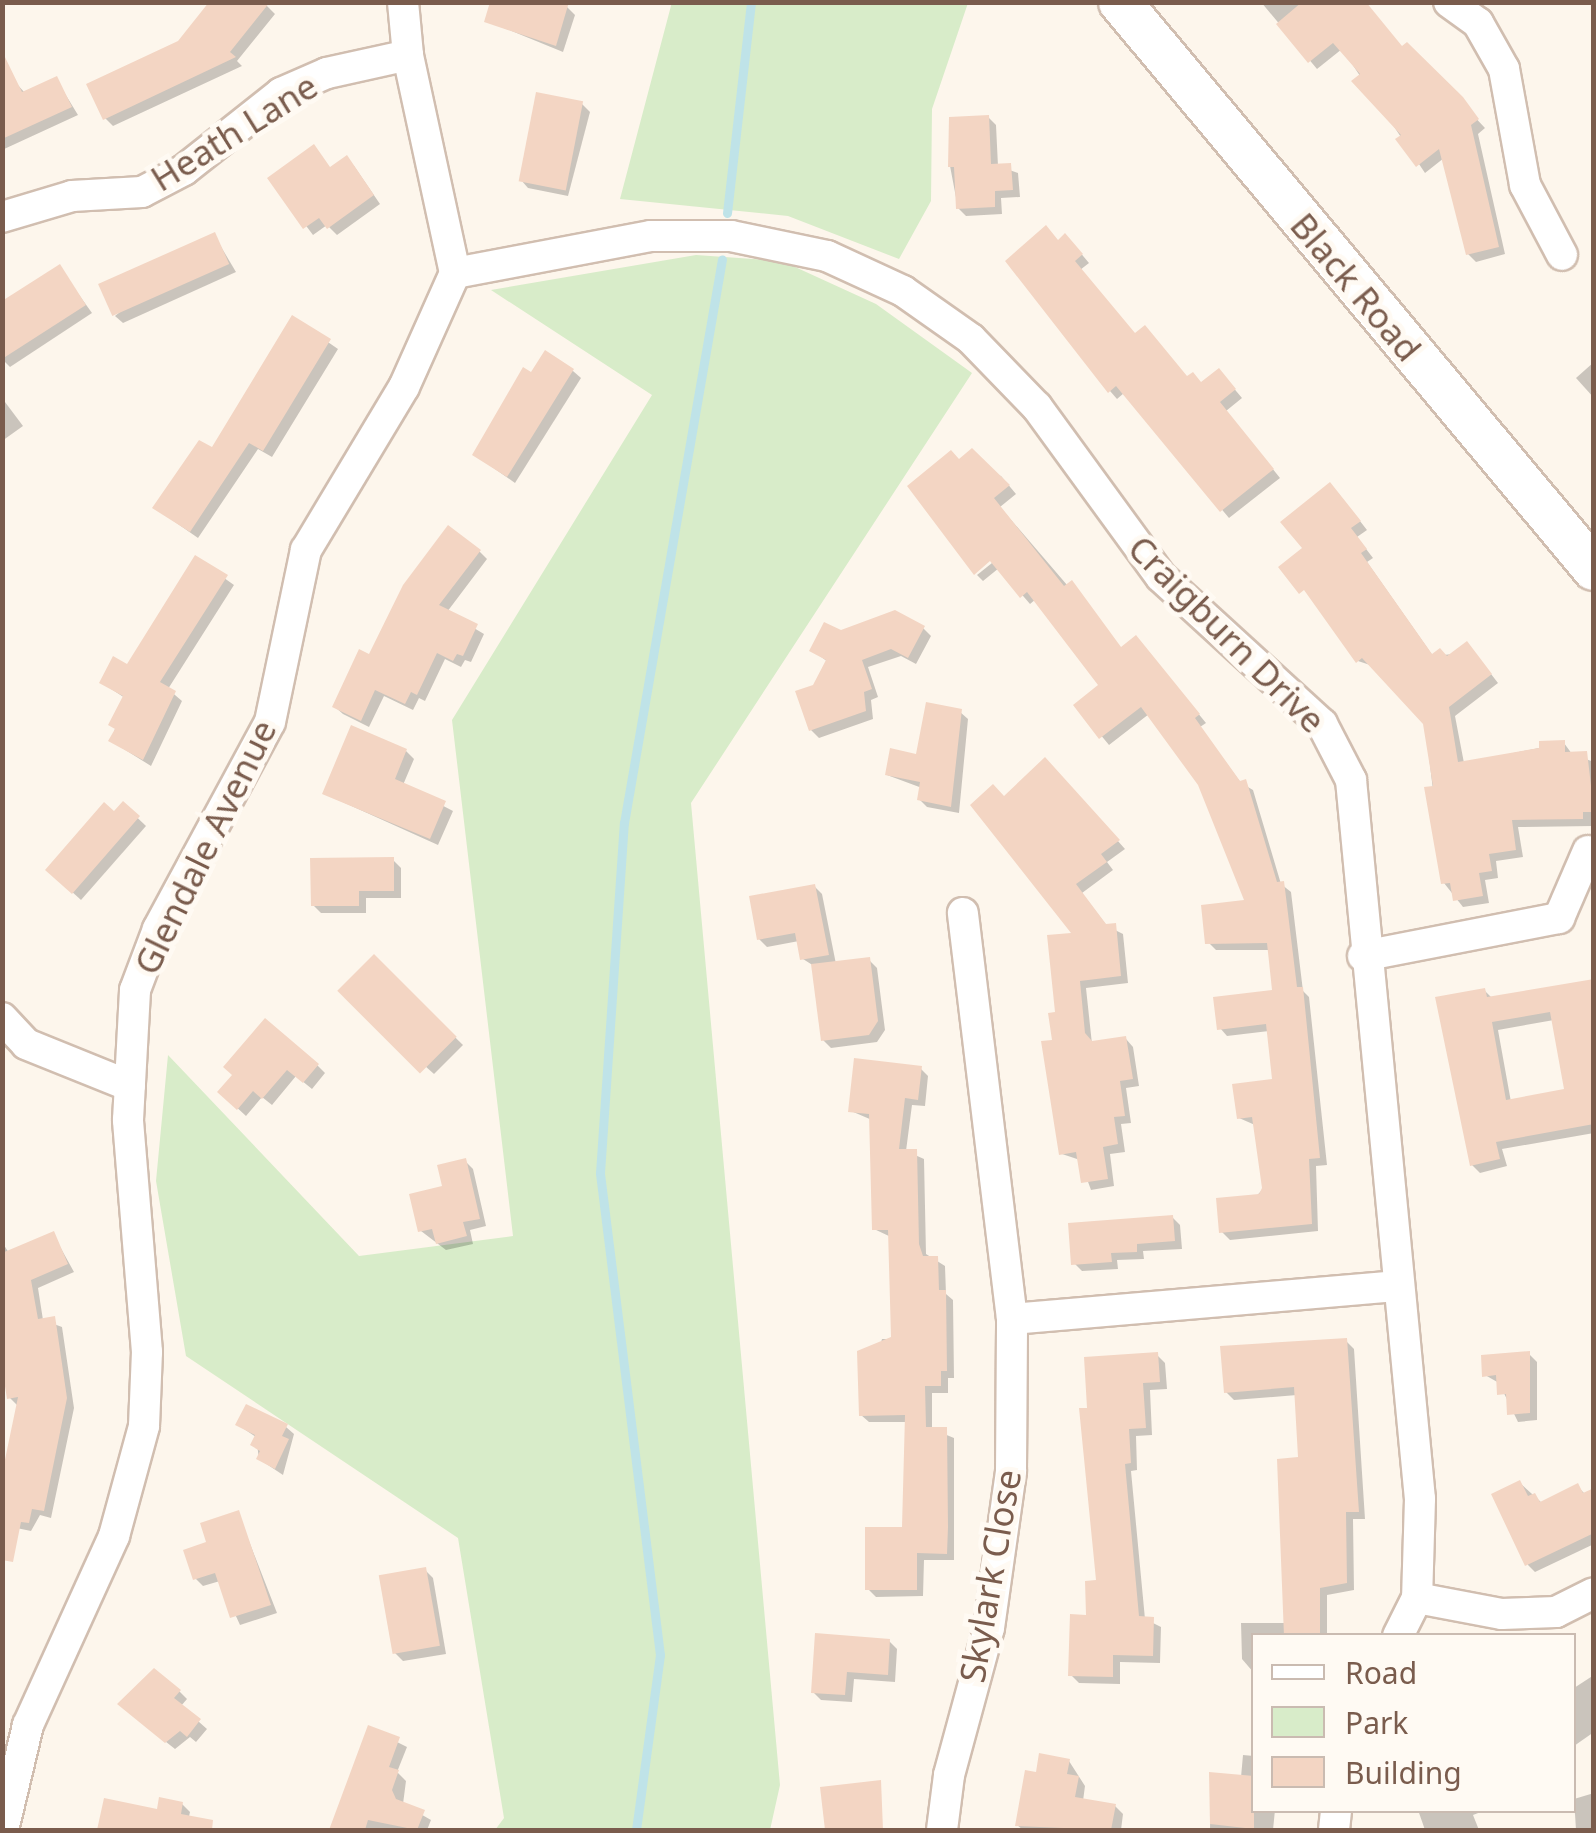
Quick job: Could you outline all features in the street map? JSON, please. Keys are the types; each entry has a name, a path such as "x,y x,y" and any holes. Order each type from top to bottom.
{"main road":[{"name":"Black Road","path":"1120,2 1594,570"}],"street":[{"path":"404,2 408,56 455,273"},
{"path":"1449,2 1478,23 1504,69 1526,185 1562,255"},
{"name":"Heath Lane","path":"2,217 72,196 142,192 184,170 282,93 327,74 408,56"},
{"name":"Craigburn Drive","path":"455,273 650,236 731,236 826,256 903,292 971,339 1037,407 1161,577 1322,724 1351,780 1363,956 1420,1499 1417,1598 1400,1633"},
{"name":"Glendale Avenue","path":"4,1830 28,1725 114,1536 144,1426 148,1352 130,1086 135,990 158,929 270,722 306,550 404,387 455,273"},
{"path":"1363,956 1559,918 1588,851"},
{"name":"Skylark Close","path":"942,1830 949,1775 989,1628 1011,1472 1012,1319 962,914"},
{"path":"2,1018 26,1044 130,1086"},
{"path":"1012,1319 1396,1286"},
{"path":"1417,1598 1502,1614 1556,1612 1594,1593"}],"green space":[{"path":"672,2 968,3 932,109 931,201 899,259 788,216 620,199"},
{"path":"696,255 782,261 876,304 972,373 691,803 780,1785 770,1830 495,1830 504,1818 458,1538 186,1356 156,1181 168,1055 359,1256 513,1236 452,720 652,395 491,290"}],"building":[{"path":"209,2 270,2 230,52 236,57 103,120 86,84 178,41"},
{"path":"490,2 569,2 556,46 484,22"},
{"path":"1302,2 1366,2 1402,46 1407,42 1463,97 1479,119 1471,125 1499,247 1466,255 1439,149 1416,167 1395,139 1401,135 1351,81 1360,74 1333,43 1308,63 1276,24"},
{"path":"2,51 22,92 57,76 72,107 2,139"},
{"path":"536,92 583,101 566,190 519,181"},
{"path":"989,115 991,164 1011,163 1013,190 995,191 995,207 956,209 954,167 948,167 949,117"},
{"path":"314,144 330,167 347,155 374,195 327,229 319,218 303,229 267,178"},
{"path":"1046,225 1058,240 1065,233 1083,254 1075,261 1135,333 1145,325 1187,376 1193,372 1201,382 1219,368 1236,389 1220,402 1274,469 1220,512 1116,386 1108,393 1005,261"},
{"path":"215,232 229,264 112,316 98,284"},
{"path":"60,264 86,305 2,359 2,301"},
{"path":"292,315 331,339 263,451 249,443 190,532 152,508 199,440 212,447"},
{"path":"545,350 574,369 507,477 472,455 523,367 531,372"},
{"path":"972,448 1010,485 994,498 1064,586 1072,580 1121,647 1136,635 1200,714 1195,718 1240,781 1246,779 1277,882 1284,881 1297,987 1303,987 1320,1158 1309,1159 1312,1224 1219,1233 1216,1198 1259,1194 1262,1188 1252,1117 1237,1119 1232,1084 1272,1079 1266,1024 1217,1030 1213,997 1272,990 1267,943 1205,944 1201,905 1244,900 1198,785 1141,707 1099,739 1073,705 1098,685 1027,592 1020,598 990,561 974,575 907,486 951,450 959,459"},
{"path":"1330,482 1361,521 1351,528 1367,549 1361,553 1432,654 1440,648 1447,656 1467,641 1492,674 1449,707 1458,762 1539,748 1539,741 1565,740 1565,752 1587,751 1594,812 1583,812 1583,819 1512,820 1516,850 1489,854 1492,871 1479,873 1483,896 1453,901 1450,883 1441,884 1424,787 1433,786 1423,724 1362,658 1356,663 1304,590 1299,594 1278,567 1302,548 1280,522"},
{"path":"448,525 481,550 439,605 478,624 463,656 457,654 453,661 437,653 417,695 411,692 405,704 375,690 361,721 332,707 359,649 369,654 403,585"},
{"path":"195,555 228,575 160,682 176,691 143,760 108,741 115,729 108,725 123,696 99,683 113,656 127,664"},
{"path":"895,610 925,626 908,658 891,649 862,660 872,689 864,692 866,711 809,731 795,691 813,685 826,660 809,651 824,622 841,630"},
{"path":"926,702 962,709 951,807 917,800 920,782 885,775 890,748 916,754"},
{"path":"351,725 407,749 395,779 446,801 430,839 322,794"},
{"path":"1045,757 1120,840 1101,854 1107,862 1076,884 1106,924 1116,923 1121,976 1080,981 1085,1033 1092,1041 1126,1036 1133,1079 1120,1081 1125,1116 1114,1117 1118,1144 1103,1147 1108,1179 1081,1183 1076,1152 1059,1155 1041,1041 1052,1040 1048,1013 1055,1012 1047,935 1071,933 970,805 993,784 1004,796"},
{"path":"123,801 140,816 72,894 45,870 104,802 114,811"},
{"path":"394,857 394,891 359,891 359,906 311,906 310,858"},
{"path":"815,884 829,955 800,960 795,933 757,940 749,896"},
{"path":"374,954 457,1037 420,1074 337,991"},
{"path":"870,957 878,1021 869,1035 821,1041 811,964"},
{"path":"1594,979 1594,1124 1496,1142 1500,1159 1470,1166 1435,997 1485,988 1487,997","holes":["1550,1012 1564,1089 1506,1100 1492,1022"]},
{"path":"265,1018 319,1064 303,1083 287,1070 262,1099 253,1091 237,1110 217,1092 232,1075 223,1067"},
{"path":"854,1058 922,1066 918,1100 905,1098 899,1149 917,1149 919,1244 923,1256 938,1256 939,1290 946,1290 947,1371 941,1371 941,1386 925,1386 926,1427 947,1427 948,1527 947,1554 917,1553 917,1590 865,1590 865,1527 902,1527 905,1415 859,1416 857,1351 891,1337 888,1230 872,1230 869,1114 848,1112"},
{"path":"466,1158 480,1219 463,1222 467,1236 436,1244 432,1229 418,1232 409,1194 442,1186 437,1165"},
{"path":"1173,1215 1175,1241 1137,1244 1137,1252 1111,1253 1112,1262 1071,1265 1068,1223"},
{"path":"54,1231 68,1264 31,1280 38,1319 55,1316 67,1398 44,1511 32,1509 29,1523 21,1522 13,1562 2,1560 2,1474 18,1397 7,1399 2,1367 2,1253"},
{"path":"1347,1338 1359,1512 1346,1512 1347,1583 1320,1588 1320,1633 1284,1633 1277,1459 1298,1457 1294,1387 1224,1393 1220,1346"},
{"path":"1530,1351 1530,1413 1507,1415 1506,1394 1497,1395 1496,1375 1482,1377 1481,1355"},
{"path":"1158,1352 1160,1382 1143,1383 1146,1428 1129,1429 1131,1463 1125,1464 1139,1616 1154,1617 1153,1656 1113,1655 1113,1677 1068,1676 1070,1614 1086,1615 1085,1581 1096,1580 1079,1408 1087,1408 1084,1357"},
{"path":"246,1404 288,1424 282,1436 289,1439 275,1469 256,1459 260,1451 250,1445 255,1435 235,1425"},
{"path":"1520,1480 1528,1496 1535,1493 1540,1502 1578,1483 1583,1493 1594,1488 1594,1533 1525,1566 1491,1494"},
{"path":"239,1510 271,1605 230,1618 215,1573 193,1580 183,1550 206,1542 200,1523"},
{"path":"426,1567 440,1646 393,1654 379,1575"},
{"path":"815,1633 890,1639 888,1675 847,1672 845,1695 811,1693"},
{"path":"154,1668 181,1690 174,1698 201,1719 187,1737 180,1731 165,1743 117,1704"},
{"path":"368,1725 400,1737 389,1767 399,1770 392,1790 396,1799 425,1810 417,1830 368,1820 365,1830 329,1830"},
{"path":"1039,1753 1070,1759 1067,1774 1079,1776 1075,1797 1116,1804 1111,1830 1015,1826 1025,1770 1036,1772"},
{"path":"1209,1772 1251,1776 1254,1829 1210,1824"},
{"path":"881,1780 883,1830 825,1830 820,1787"},
{"path":"159,1797 183,1802 181,1814 213,1820 212,1830 97,1830 104,1798 157,1809"}],"waterway":[{"path":"727,213 751,2"},
{"path":"636,1830 660,1655 600,1173 624,823 722,259"}]}
